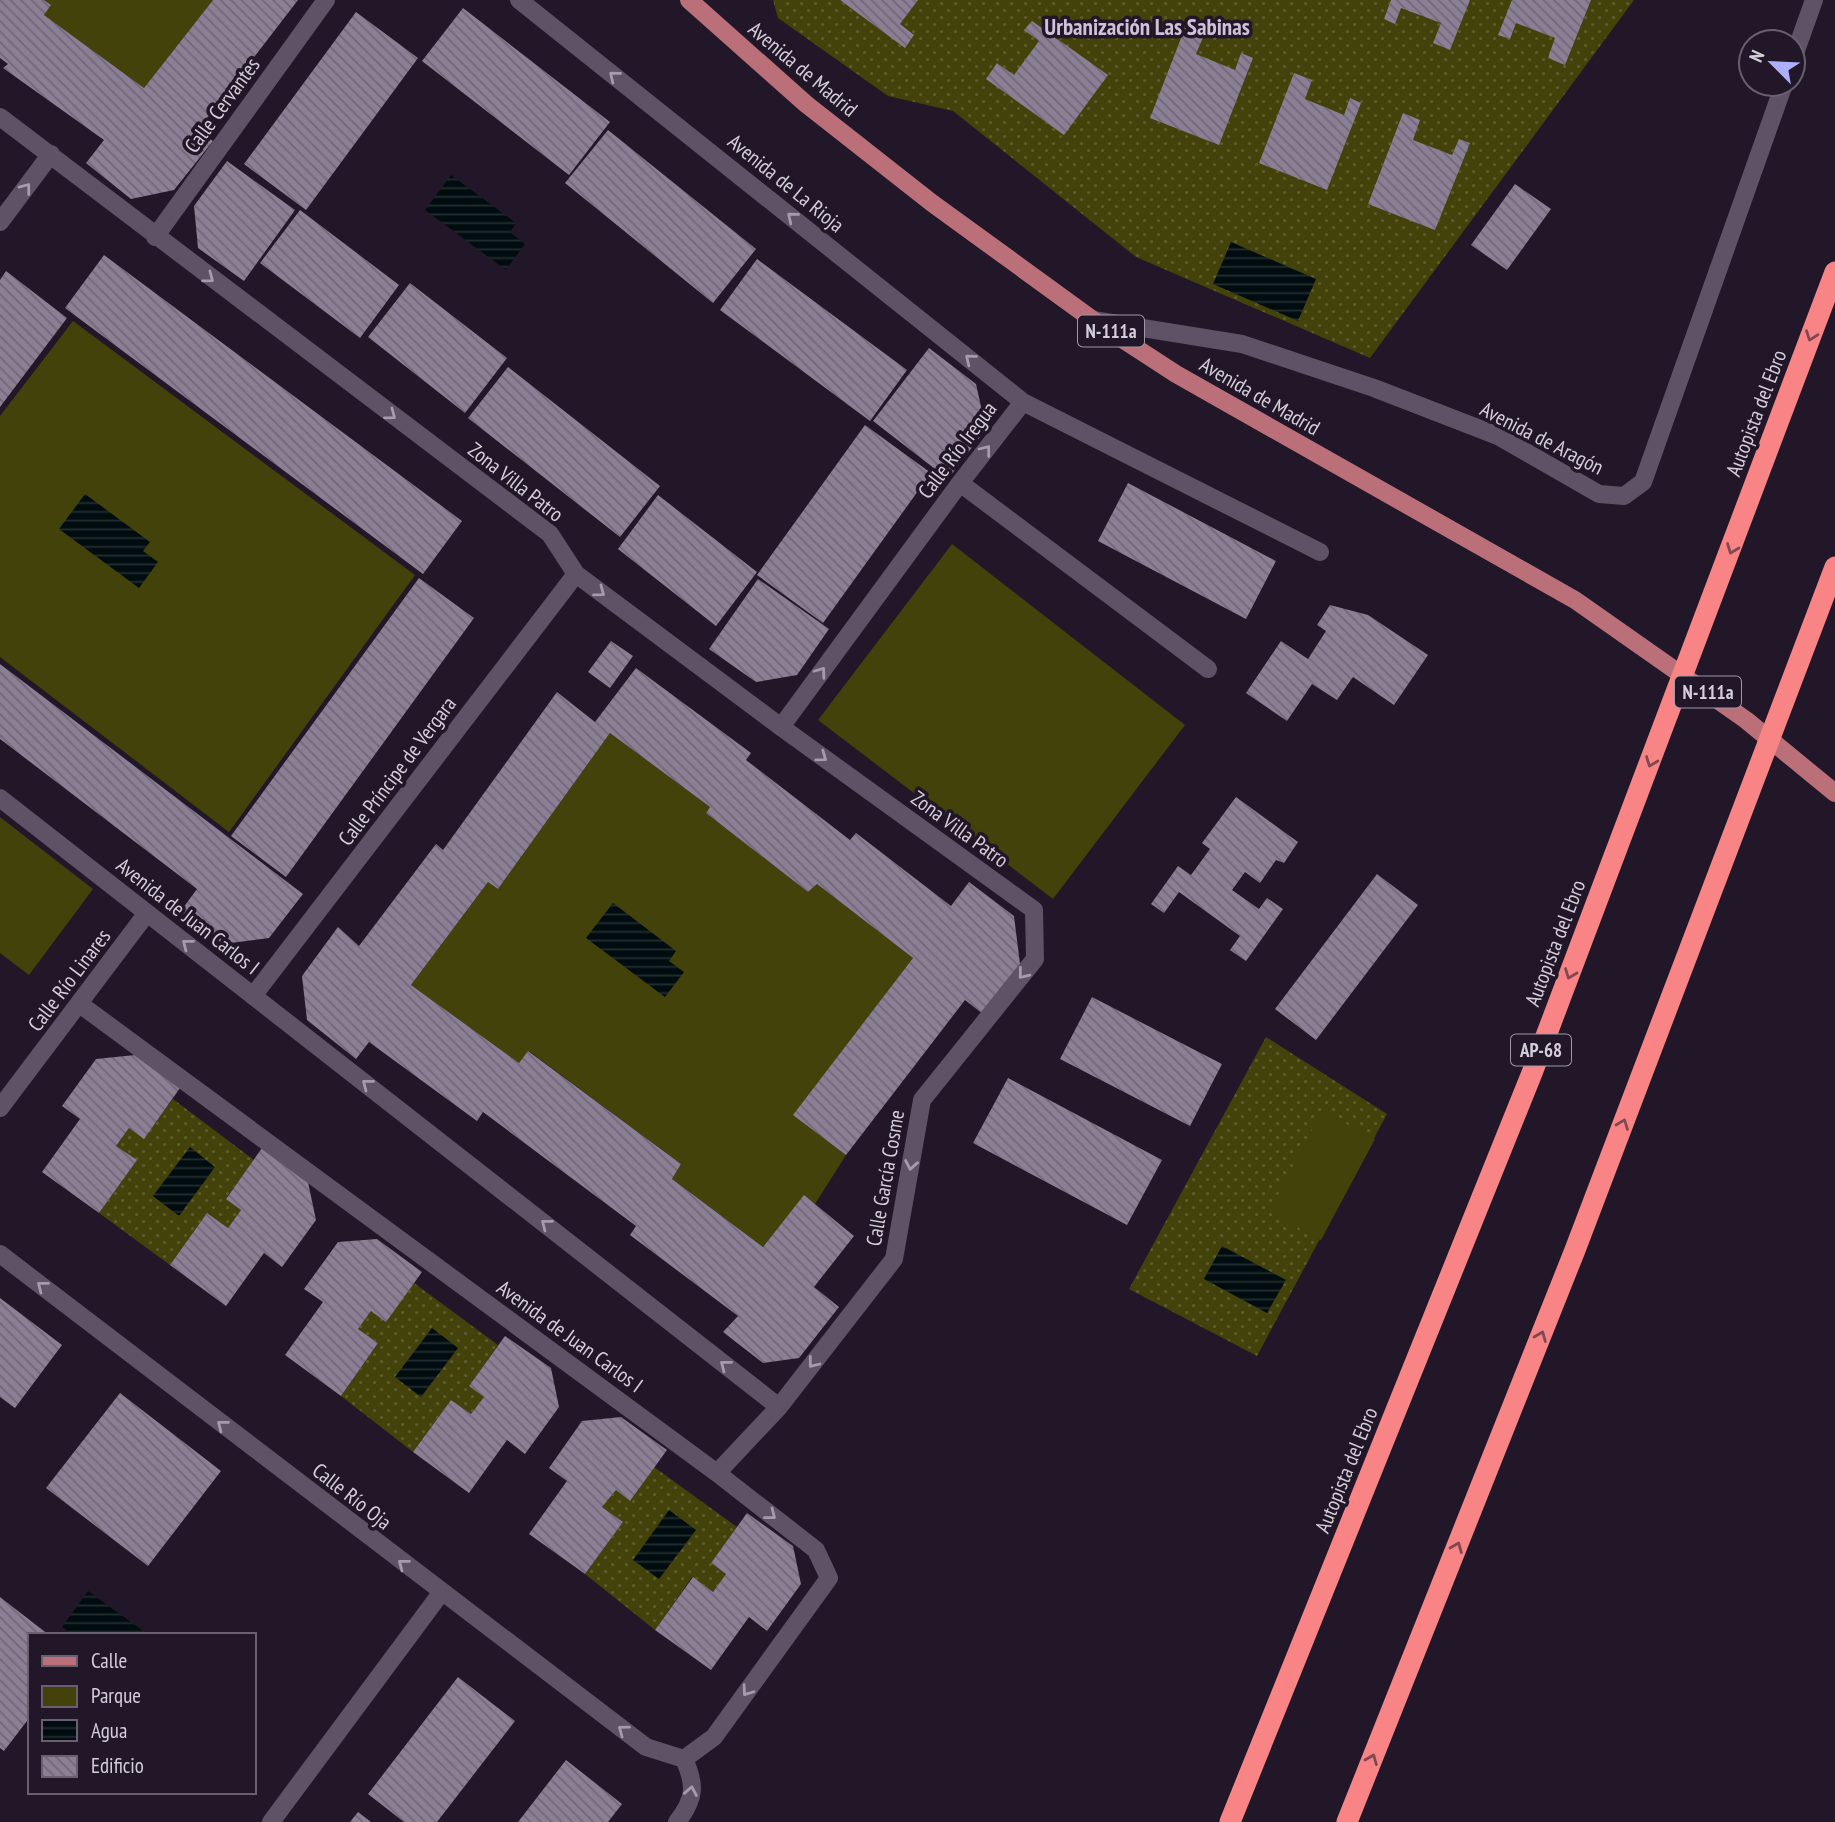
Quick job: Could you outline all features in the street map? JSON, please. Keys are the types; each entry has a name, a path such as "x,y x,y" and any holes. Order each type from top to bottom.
{"highway":[{"name":"Autopista del Ebro","path":"1230,1822 1532,1073 1835,272"},
{"path":"1347,1822 1570,1263 1835,567"}],"main road":[{"name":"Avenida de Madrid","path":"689,0 806,104 932,203 1093,320 1177,374 1575,600 1735,712 1835,793"}],"street":[{"name":"Calle Cervantes","path":"155,237 326,0"},
{"name":"Avenida de La Rioja","path":"519,0 1023,402"},
{"path":"1804,28 1814,0"},
{"name":"Avenida de Aragón","path":"1093,320 1242,344 1361,384 1497,436 1599,494 1623,496 1643,482 1779,98"},
{"name":"Zona Villa Patro","path":"0,117 550,534 576,574 781,727 1034,910"},
{"path":"0,222 51,154"},
{"name":"Calle Río Iregua","path":"781,727 960,483 1023,402 1320,552"},
{"path":"960,483 1208,669"},
{"name":"Calle Príncipe de Vergara","path":"253,996 576,574"},
{"name":"Avenida de Juan Carlos I","path":"0,798 779,1407"},
{"name":"Calle García Cosme","path":"717,1473 779,1407 894,1259 922,1100 1035,959 1034,910"},
{"name":"Calle Río Linares","path":"0,1108 81,1005 147,913"},
{"name":"Avenida de Juan Carlos I","path":"81,1005 717,1473 816,1550 829,1578 714,1737 684,1759"},
{"name":"Calle Río Oja","path":"0,1254 646,1747 684,1759"},
{"path":"271,1822 441,1593"},
{"path":"677,1822 688,1808 693,1780 684,1759"}],"green space":[{"path":"44,0 213,0 144,88 44,15 51,5"},
{"path":"773,0 1634,0 1370,358 1136,257 953,111 888,96 778,18"},
{"path":"73,321 415,575 229,832 0,657 0,416"},
{"path":"952,544 1185,725 1053,899 818,720"},
{"path":"610,733 710,807 706,813 808,892 817,884 913,958 794,1115 846,1155 815,1204 804,1196 763,1247 672,1179 681,1164 529,1051 519,1063 411,985 488,882 498,889"},
{"path":"0,817 93,889 29,975 0,953"},
{"path":"1266,1037 1387,1114 1257,1356 1129,1289"},
{"path":"173,1099 254,1160 226,1198 241,1210 228,1228 207,1213 170,1265 99,1213 136,1161 116,1146 129,1128 144,1138"},
{"path":"1322,1111 1375,1139 1321,1240 1269,1212"},
{"path":"414,1283 498,1345 469,1386 484,1397 471,1414 451,1400 413,1452 341,1396 378,1343 358,1329 371,1311"},
{"path":"654,1467 737,1527 711,1563 726,1574 713,1592 692,1577 655,1630 585,1574 623,1522 602,1507 616,1490 631,1500"}],"water":[{"path":"451,175 516,223 510,232 525,244 506,270 425,210"},
{"path":"1231,242 1316,279 1298,321 1213,284"},
{"path":"85,494 150,542 143,551 158,562 139,588 59,529"},
{"path":"613,903 676,951 669,961 684,972 665,997 586,938"},
{"path":"190,1147 215,1167 179,1216 153,1196"},
{"path":"1222,1246 1286,1280 1267,1313 1204,1279"},
{"path":"432,1328 458,1348 421,1397 395,1377"},
{"path":"669,1510 696,1530 659,1579 633,1560"},
{"path":"88,1591 146,1633 70,1633 62,1627"}],"building":[{"path":"0,0 44,0 51,5 44,15 144,88 213,0 298,0 198,130 213,141 174,190 131,199 86,163 104,140 3,68 8,64 0,58"},
{"path":"840,0 918,0 900,24 914,35 905,48"},
{"path":"1391,0 1470,0 1450,50 1433,43 1441,23 1401,8 1395,24 1384,19"},
{"path":"1512,0 1591,0 1565,65 1548,58 1555,38 1516,23 1510,39 1498,35"},
{"path":"463,8 610,122 569,175 422,61"},
{"path":"356,12 418,58 306,210 244,164"},
{"path":"1032,21 1108,75 1064,135 986,79 997,63 1014,75 1039,41 1024,30"},
{"path":"1185,28 1204,35 1196,54 1235,70 1241,53 1253,58 1219,145 1150,118"},
{"path":"1294,73 1312,80 1305,99 1344,115 1350,98 1361,103 1327,190 1259,163"},
{"path":"1403,113 1420,120 1413,140 1452,155 1459,139 1470,143 1435,230 1368,204"},
{"path":"608,130 756,249 713,303 565,183"},
{"path":"227,161 295,210 244,281 198,248 194,206"},
{"path":"1515,184 1551,209 1507,270 1471,245"},
{"path":"300,210 399,285 360,338 260,263"},
{"path":"104,255 462,521 423,574 65,308"},
{"path":"757,259 907,370 870,421 720,310"},
{"path":"6,271 67,318 0,407 0,280"},
{"path":"410,283 507,358 465,413 368,337"},
{"path":"929,348 976,384 986,429 948,479 873,421"},
{"path":"508,367 660,486 620,537 468,418"},
{"path":"865,425 931,473 823,623 757,575"},
{"path":"1128,483 1276,561 1246,619 1098,541"},
{"path":"658,495 757,572 716,626 618,549"},
{"path":"419,578 474,618 286,877 231,836"},
{"path":"758,579 829,629 797,675 756,682 709,649"},
{"path":"1330,605 1368,615 1428,655 1394,705 1353,677 1337,700 1312,684 1287,721 1246,693 1281,641 1308,659 1326,631 1317,625"},
{"path":"611,641 633,656 610,688 588,672"},
{"path":"0,664 303,894 269,938 223,944 180,912 197,889 0,739"},
{"path":"636,668 751,753 746,760 850,840 856,833 951,906 969,882 1014,916 1020,964 983,1014 965,1000 846,1155 793,1115 913,958 817,884 808,892 706,813 710,807 610,733 498,889 488,882 411,985 519,1063 528,1051 681,1164 672,1179 763,1247 804,1195 854,1236 814,1287 839,1307 799,1358 763,1363 723,1332 738,1316 630,1235 636,1226 483,1112 477,1121 369,1042 356,1059 307,1020 302,976 338,927 359,946 436,844 443,850 557,692 595,722"},
{"path":"1236,797 1298,842 1284,863 1276,860 1260,883 1245,872 1232,890 1259,909 1267,898 1283,909 1246,961 1230,950 1240,936 1179,892 1164,913 1151,904 1178,866 1191,875 1210,849 1202,843"},
{"path":"1377,874 1418,905 1316,1040 1275,1009"},
{"path":"1092,997 1222,1064 1190,1126 1060,1059"},
{"path":"135,1055 180,1088 144,1139 129,1128 116,1146 137,1160 99,1213 42,1172 80,1119 62,1106 96,1059"},
{"path":"1008,1078 1162,1160 1127,1225 973,1143"},
{"path":"262,1148 308,1182 316,1220 282,1267 264,1253 226,1306 170,1265 207,1213 228,1228 241,1210 226,1199"},
{"path":"377,1239 422,1272 386,1322 371,1311 358,1329 378,1343 341,1396 285,1355 323,1302 304,1289 338,1242"},
{"path":"0,1298 62,1345 15,1408 0,1397"},
{"path":"505,1336 551,1368 559,1407 525,1454 507,1440 469,1493 413,1452 451,1400 471,1414 484,1397 469,1386"},
{"path":"120,1393 221,1471 148,1566 46,1488"},
{"path":"621,1417 667,1450 630,1501 616,1490 602,1507 623,1522 585,1574 529,1534 567,1481 549,1468 582,1421"},
{"path":"747,1513 793,1546 801,1584 767,1631 749,1617 711,1670 655,1630 693,1577 713,1592 726,1574 711,1563"},
{"path":"0,1597 46,1633 28,1633 28,1720 4,1751 0,1748"},
{"path":"458,1677 515,1721 437,1822 404,1822 368,1794"},
{"path":"566,1760 622,1804 608,1822 518,1822"},
{"path":"358,1812 371,1822 350,1822"}],"district":[{"name":"Urbanización Las Sabinas","path":"1147,26"}]}
